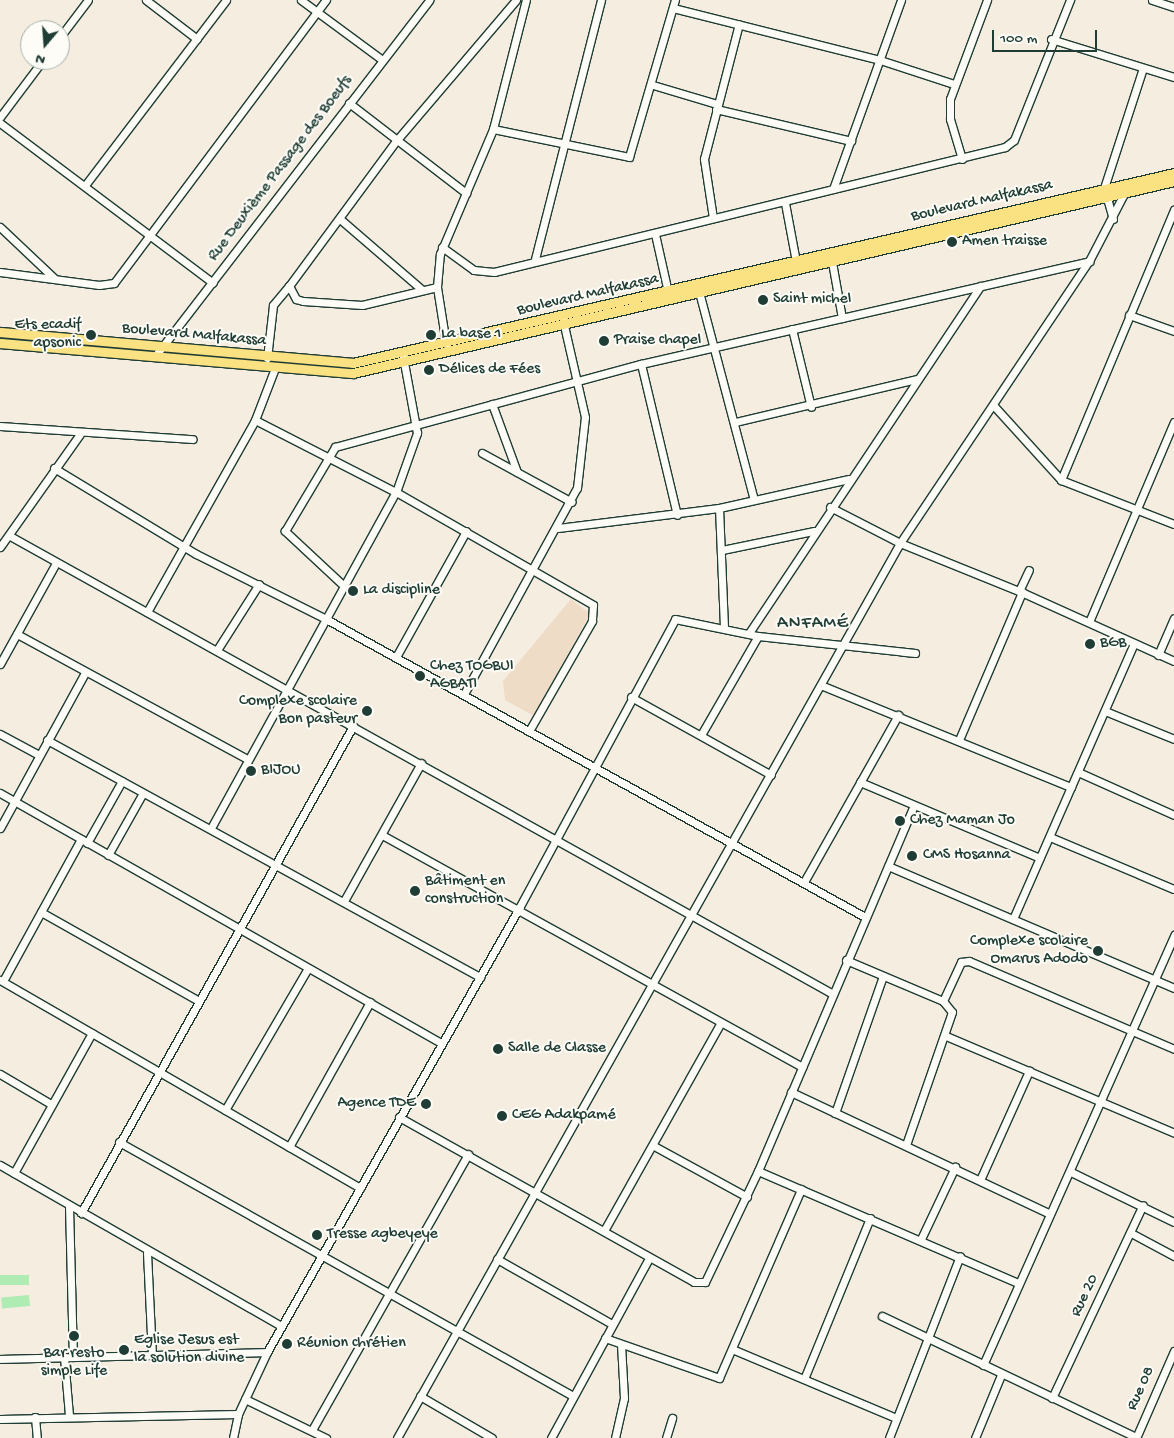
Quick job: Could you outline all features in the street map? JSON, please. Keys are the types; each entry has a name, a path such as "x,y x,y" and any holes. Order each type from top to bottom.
{"main road":[{"name":"Boulevard Malfakassa","path":"160,352 353,363 404,359 446,344 563,322 668,292 698,290 796,262 1174,173"},
{"name":"Boulevard Malfakassa","path":"0,332 275,368 353,373 404,359 698,290 832,262 1174,181"},
{"path":"0,343 160,352"}],"street":[{"path":"70,24 88,0"},
{"path":"146,0 197,39"},
{"path":"86,184 226,0"},
{"path":"301,0 381,59"},
{"path":"0,272 99,285 114,283 326,0"},
{"name":"Rue Deuxième Passage des Boeufs","path":"160,352 381,59 428,0"},
{"path":"267,358 273,305 290,286 396,141 516,0"},
{"path":"446,344 437,287 442,248 493,129 526,0"},
{"path":"535,259 567,146 601,0"},
{"path":"833,189 901,0"},
{"path":"962,159 950,119 954,84 987,0"},
{"path":"442,248 484,272 535,259 655,234 713,218 1006,147 1014,140 1051,39 1070,0"},
{"path":"1152,0 1174,7"},
{"path":"493,129 567,146 628,157 653,85 674,4 739,24 880,60 954,84"},
{"path":"713,218 704,159 739,24"},
{"path":"1051,39 1174,77"},
{"path":"1113,219 1104,199 1104,188 1143,68"},
{"path":"0,117 35,70"},
{"path":"653,85 716,107 850,141"},
{"path":"349,102 396,141 466,194"},
{"path":"0,123 86,184 213,283"},
{"path":"397,1438 534,1191 654,985 823,686 900,543 994,406 1089,261 1130,184"},
{"path":"785,202 796,262"},
{"path":"1061,480 1174,210"},
{"path":"340,219 421,289"},
{"path":"0,226 54,278"},
{"path":"655,234 668,292"},
{"path":"344,586 285,531 326,456 335,447 575,380 1089,261"},
{"path":"832,262 842,318"},
{"path":"290,286 296,298 318,304 362,305 421,289 437,287"},
{"path":"748,632 848,479 980,286"},
{"path":"698,290 735,422 754,500"},
{"path":"1129,315 1174,331"},
{"path":"464,694 572,502 586,434 563,322"},
{"path":"792,329 811,406"},
{"path":"211,828 247,759 396,492 415,441 416,424 404,359"},
{"path":"640,364 677,515"},
{"path":"147,612 255,420 275,368"},
{"path":"735,422 811,406 917,379"},
{"path":"492,404 517,472"},
{"path":"994,406 1061,480 1174,524"},
{"path":"255,420 396,492 593,605 594,612 529,731"},
{"path":"1090,622 1174,422"},
{"path":"0,426 80,434 193,439"},
{"path":"0,547 10,536 54,468 80,434"},
{"path":"482,453 572,502"},
{"path":"54,468 184,544 196,554 326,618 865,917"},
{"path":"558,528 677,515 720,508 848,479"},
{"path":"830,507 900,543 1021,591 1174,661"},
{"path":"720,508 724,627"},
{"path":"396,657 466,531"},
{"path":"722,550 814,531"},
{"path":"10,536 832,992"},
{"path":"0,664 56,563"},
{"path":"959,740 1029,570"},
{"path":"217,650 259,584"},
{"path":"1158,654 1174,618"},
{"path":"233,1438 238,1414 266,1352 519,908 593,766 675,620 724,627 758,636 844,647 915,653"},
{"path":"17,634 247,759"},
{"path":"701,735 758,636"},
{"path":"1013,919 1134,644"},
{"path":"0,828 85,672"},
{"path":"823,686 1071,787"},
{"path":"631,696 772,775"},
{"path":"1105,711 1174,739"},
{"path":"804,882 898,715"},
{"path":"81,1213 119,1142 240,930 274,864 353,726"},
{"path":"0,734 39,755"},
{"path":"47,740 211,828 480,977"},
{"path":"344,901 422,764"},
{"path":"1078,772 1174,815"},
{"path":"122,781 1,980 360,1188"},
{"path":"860,782 913,808 1040,858"},
{"path":"0,793 441,1043"},
{"path":"108,855 143,793"},
{"path":"399,1117 605,1229 649,1258 694,1282 705,1282 758,1172 832,992 913,808"},
{"path":"382,835 519,908 720,1024 802,1067"},
{"path":"1050,837 1174,890"},
{"path":"888,866 1174,988"},
{"path":"41,912 200,1001"},
{"path":"983,1365 1018,1282 1103,1101 1174,935"},
{"path":"846,960 943,1001 952,1012 946,1036 906,1144"},
{"path":"943,1001 961,962 968,961 1174,1049"},
{"path":"225,1110 308,968"},
{"path":"835,1112 883,976"},
{"path":"289,1147 370,1002"},
{"path":"605,1229 654,1146 720,1024"},
{"path":"14,1174 51,1104 92,1033"},
{"path":"946,1036 1103,1101 1174,1133"},
{"path":"980,1180 1029,1071"},
{"path":"0,1074 51,1104"},
{"path":"791,1092 955,1167 1050,1214"},
{"path":"119,1142 457,1329 573,1396"},
{"path":"654,1146 746,1197"},
{"path":"312,1430 391,1294 468,1154"},
{"path":"0,1165 147,1253 281,1326"},
{"path":"921,1239 955,1167"},
{"path":"758,1172 921,1239 1018,1282"},
{"path":"1071,1172 1143,1205 1174,1222"},
{"path":"605,1338 718,1379 801,1189"},
{"name":"Rue 20","path":"1052,1398 1143,1205"},
{"path":"68,1206 73,1357"},
{"path":"804,1379 870,1218"},
{"path":"1131,1232 1174,1256"},
{"path":"147,1253 152,1354"},
{"path":"889,1438 960,1256"},
{"path":"552,1438 649,1258"},
{"path":"496,1259 612,1324"},
{"path":"882,1316 1136,1438"},
{"path":"615,1438 624,1398 621,1345"},
{"path":"732,1349 896,1418"},
{"path":"0,1359 266,1352"},
{"name":"Rue 08","path":"1136,1438 1173,1355"},
{"path":"64,1357 68,1415"},
{"path":"975,1438 1001,1374"},
{"path":"420,1396 492,1438"},
{"path":"245,1399 326,1438"},
{"path":"0,1419 68,1415 238,1414"},
{"path":"35,1417 37,1438"},
{"path":"666,1438 672,1418"}],"shaded area":[{"path":"571,599 590,614 534,716 505,700 503,681"}],"green space":[{"path":"0,1275 29,1275 29,1285 0,1285"},
{"path":"29,1295 30,1306 2,1308 1,1297"}],"place":[{"name":"Amen traisse","path":"952,242"},
{"name":"Saint michel","path":"763,300"},
{"name":"Ets ecadif apsonic","path":"91,335"},
{"name":"La base 1","path":"431,335"},
{"name":"Praise chapel","path":"604,341"},
{"name":"Délices de Fées","path":"429,370"},
{"name":"La discipline","path":"353,591"},
{"name":"BGB","path":"1090,644"},
{"name":"Chez TOGBUI AGBATI","path":"420,676"},
{"name":"Complexe scolaire Bon pasteur","path":"367,711"},
{"name":"BIJOU","path":"251,771"},
{"name":"Chez Maman Jo","path":"900,821"},
{"name":"CMS Hosanna","path":"912,856"},
{"name":"Bâtiment en construction","path":"415,891"},
{"name":"Complexe scolaire Omarus Adodo","path":"1098,951"},
{"name":"Salle de Classe","path":"498,1049"},
{"name":"Agence TDE","path":"426,1104"},
{"name":"CEG Adakpamé","path":"502,1116"},
{"name":"Tresse agbeyeye","path":"317,1235"},
{"name":"Bar resto simple Life","path":"74,1336"},
{"name":"Réunion chrétien","path":"287,1344"},
{"name":"Eglise Jesus est la solution divine","path":"124,1350"}],"district":[{"name":"ANFAMÉ","path":"813,624"}]}
